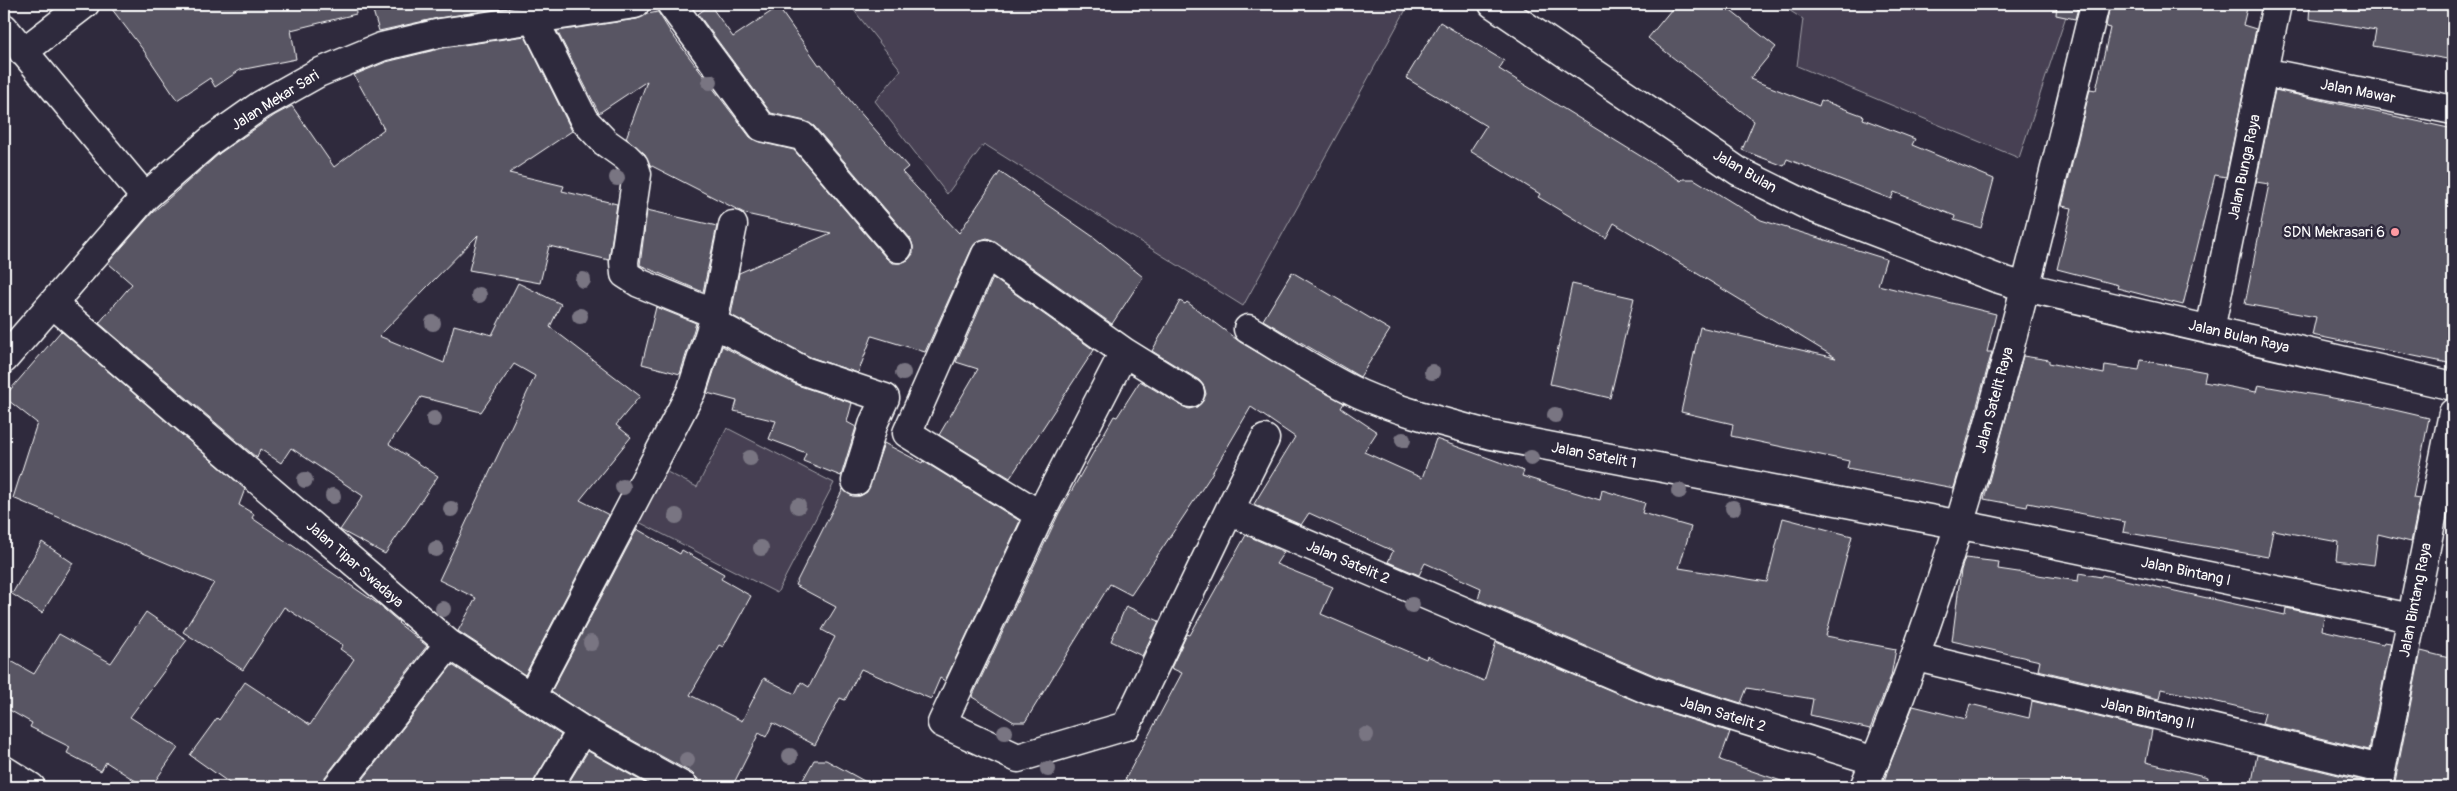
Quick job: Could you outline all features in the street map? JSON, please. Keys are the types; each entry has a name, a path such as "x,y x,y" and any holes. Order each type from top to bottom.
{"street":[{"path":"23,52 85,4"},
{"name":"Jalan Mekar Sari","path":"4,359 145,197 210,141 261,105 318,73 381,47 440,33 629,4"},
{"path":"671,4 762,127 802,136 898,248"},
{"name":"Jalan Bulan","path":"1493,4 1738,171 1813,208 1996,278 2025,287"},
{"name":"Jalan Satelit Raya","path":"1864,787 1916,657 1960,524 2025,287 2095,4"},
{"name":"Jalan Bunga Raya","path":"2210,330 2277,4"},
{"path":"534,20 584,120 605,142 634,165 637,174 624,262 625,274 639,283 714,318 804,371 886,398 874,422 856,481"},
{"path":"4,28 145,197"},
{"name":"Jalan Mawar","path":"2263,72 2453,110"},
{"path":"531,697 691,392 714,318 733,225"},
{"path":"1040,515 907,433 986,254 1124,352 1190,394"},
{"name":"Jalan Bulan Raya","path":"2025,287 2453,386"},
{"name":"Jalan Tipar Swadaya","path":"53,304 449,644 582,730 684,787"},
{"name":"Jalan Satelit 1","path":"1248,329 1315,370 1361,394 1417,414 1491,435 1960,524"},
{"path":"1124,352 1040,515 942,723 1018,758 1126,726 1265,439"},
{"name":"Jalan Bintang Raya","path":"2379,778 2453,413"},
{"name":"Jalan Satelit 2","path":"1229,511 1651,691 1875,761"},
{"name":"Jalan Bintang I","path":"1960,524 2411,618"},
{"path":"337,787 449,644"},
{"name":"Jalan Bintang II","path":"1916,657 2379,778"},
{"path":"548,787 582,730"},
{"path":"4,770 31,787"}],"shaded area":[{"path":"849,4 1409,4 1243,306 984,144 947,194 875,101 901,70"},
{"path":"1779,4 2070,4 2019,158 1797,66 1803,19"},
{"path":"727,428 834,483 777,593 635,520 661,469 697,487"}],"building":[{"path":"108,4 355,4 356,14 291,30 296,59 240,70 215,87 210,78 177,100 144,51"},
{"path":"371,4 530,4 438,18 379,31"},
{"path":"1676,4 1722,4 1776,47 1750,79 1819,106 1821,100 1864,116 1863,119 1915,139 1912,145 1994,179 1981,228 1954,220 1955,216 1894,192 1891,199 1787,159 1784,166 1742,150 1754,121 1648,38"},
{"path":"2057,4 2079,4 2075,19 2056,15"},
{"path":"2110,4 2248,4 2243,25 2256,29 2226,177 2215,175 2183,305 2117,288 2118,285 2057,269 2072,208 2062,206 2090,89 2096,90 2110,28 2106,27"},
{"path":"2310,4 2453,4 2453,60 2373,46 2376,30 2309,19"},
{"path":"710,5 733,37 778,7 819,65 821,64 857,109 908,167 902,172 959,233 1000,172 1095,238 1143,277 1112,324 995,241 987,238 978,241 972,248 925,352 872,336 858,373 810,357 731,315 739,273 831,233 746,214 650,165 645,154 626,138 647,81 599,113 557,31 637,19 647,14 658,12 671,33 750,137 759,142 794,150 892,263 908,260 913,254 913,246 910,238 814,126 805,121 771,113 698,14"},
{"path":"1440,22 1504,61 1499,69 1681,181 1683,179 1694,179 1761,220 1886,259 1878,285 1996,314 1987,352 1992,352 1954,488 1847,468 1849,461 1731,436 1733,424 1681,412 1700,327 1836,358 1614,223 1606,238 1538,197 1540,194 1470,151 1486,126 1406,78"},
{"path":"525,36 572,131 509,173 564,186 562,191 617,204 609,260 549,246 540,283 469,270 478,235 379,336 444,363 454,325 492,335 518,283 561,304 550,327 640,396 616,425 631,437 580,500 609,515 525,675 458,631 476,598 439,580 535,376 514,364 481,412 421,397 389,444 438,476 385,554 340,530 363,496 291,448 281,463 260,449 257,458 99,323 132,284 108,263 152,213 220,153 275,115 292,106 334,167 384,129 354,75 386,62 443,48"},
{"name":"SDN Mekrasari 6","path":"2275,90 2453,129 2453,364 2312,335 2316,317 2245,304 2269,184 2256,182"},
{"path":"647,210 717,226 703,292 640,265"},
{"path":"1292,272 1390,330 1360,377 1263,320"},
{"path":"993,278 1094,350 1010,478 939,435 978,369 956,362"},
{"path":"1572,284 1634,298 1610,398 1550,384"},
{"path":"1180,301 1185,304 1187,302 1240,342 1344,403 1341,408 1377,432 1364,452 1422,478 1436,439 1524,471 1522,476 1600,500 1602,490 1645,503 1642,513 1691,527 1679,568 1767,582 1783,518 1852,536 1826,636 1896,649 1891,676 1870,729 1810,715 1813,699 1747,688 1741,703 1656,676 1478,600 1481,588 1425,563 1419,575 1388,562 1393,551 1309,513 1301,525 1254,504 1295,437 1251,407 1208,480 1131,595 1110,584 1025,722 1014,722 972,697 1059,513 1114,416 1117,417 1140,381 1189,409 1197,407 1203,401 1206,394 1204,386 1199,380 1152,351"},
{"path":"656,307 696,323 680,374 642,364"},
{"path":"61,331 245,489 239,505 254,514 252,518 378,604 427,646 325,777 322,787 235,787 190,755 217,718 219,720 245,682 310,725 354,659 340,649 343,645 284,607 243,670 183,632 214,583 13,498 37,423 4,397"},
{"path":"722,346 797,385 852,403 847,422 856,427 841,476 803,461 806,453 769,439 776,421 734,411 737,401 707,393"},
{"path":"2023,356 2049,360 2049,363 2104,374 2105,365 2139,370 2141,360 2206,372 2204,382 2256,392 2258,385 2373,405 2429,418 2413,498 2420,499 2411,542 2378,534 2374,565 2336,560 2338,542 2273,530 2268,557 2123,532 2125,522 2028,503 2027,507 1984,499"},
{"path":"884,443 922,463 923,461 1020,521 945,681 940,678 931,699 861,669 845,700 840,698 815,745 773,723 766,737 759,733 732,787 700,787 698,779 692,773 590,717 551,692 637,529 680,554 682,550 724,574 721,579 751,596 723,647 719,645 690,695 742,721 764,678 795,694 801,682 809,687 835,637 822,630 836,607 795,585 843,489 852,496 860,496 867,492"},
{"path":"1246,535 1284,552 1276,564 1333,587 1321,614 1426,659 1427,656 1484,681 1496,642 1645,705 1730,732 1720,760 1787,783 1786,787 1121,787 1182,673 1171,668 1187,634 1190,635"},
{"path":"42,542 73,563 42,613 12,594"},
{"path":"1965,558 1999,562 1998,569 2078,581 2079,573 2101,577 2102,575 2285,615 2286,608 2324,616 2322,630 2383,644 2384,642 2391,643 2369,750 2262,724 2265,713 2161,689 2159,699 2038,670 2040,661 1952,641 1961,570"},
{"path":"1126,606 1159,621 1142,656 1111,641"},
{"path":"146,612 187,640 130,717 178,748 151,787 145,787 106,762 101,771 67,753 70,747 30,727 32,723 4,707 4,657 34,674 59,634 111,663"},
{"path":"2421,651 2453,659 2453,787 2394,787"},
{"path":"452,665 561,735 532,787 357,787"},
{"path":"2032,701 2152,730 2146,762 2208,777 2207,787 1883,787 1913,706 1966,719 1970,704 2029,718"},
{"path":"588,751 652,787 566,787"},
{"path":"2257,755 2363,781 2363,787 2251,787"},
{"path":"814,760 826,760 875,787 799,787"}],"place":[{"name":"SDN Mekrasari 6","path":"2395,232"}]}
